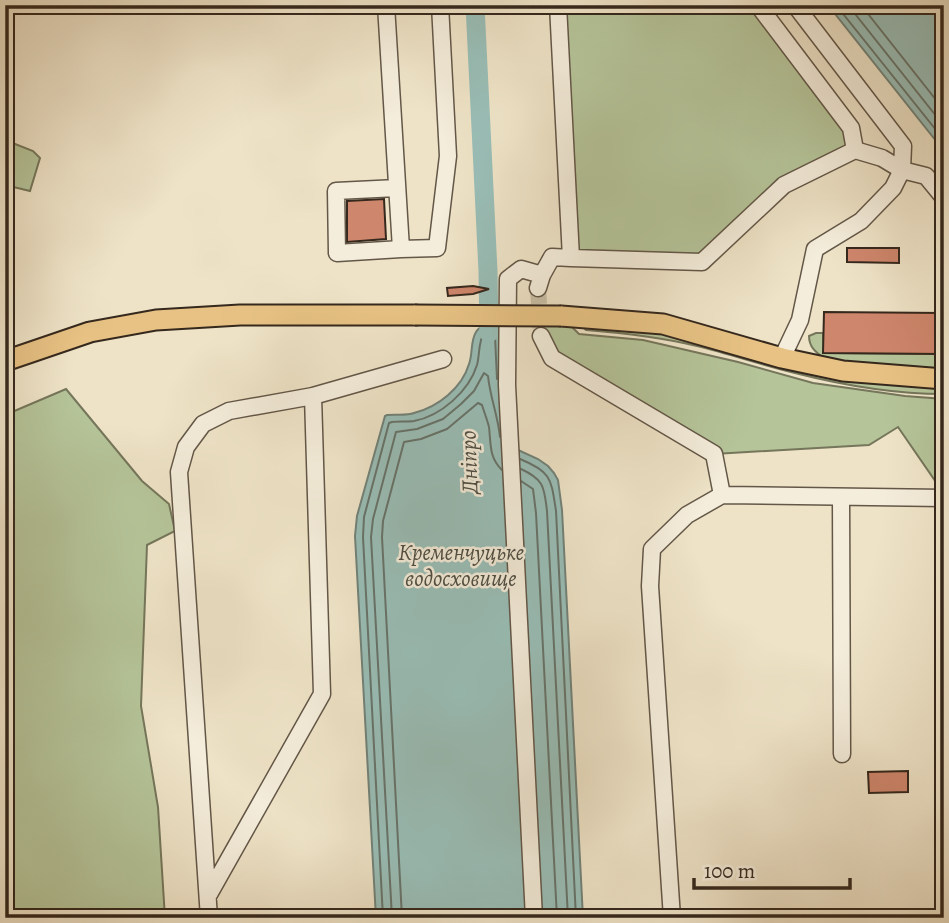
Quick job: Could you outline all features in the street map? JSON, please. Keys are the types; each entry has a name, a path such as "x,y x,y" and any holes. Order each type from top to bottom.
{"main road":[{"path":"5,361 90,332 156,320 240,315 561,316 663,324 782,358 843,370 944,379"}],"lane":[{"path":"386,5 401,249"},
{"path":"397,188 336,191 337,253 437,248 448,156 440,5"},
{"path":"558,5 572,258"},
{"path":"758,5 851,128 855,149"},
{"path":"795,5 944,198"},
{"path":"782,358 800,320 815,248 861,221 893,188 902,170 903,146"},
{"path":"534,918 507,385 508,279 521,269 540,281 552,257 702,262 784,185 855,149 881,158 902,170 926,176"},
{"path":"541,336 552,358 714,454 722,495"},
{"path":"209,918 178,472 186,447 203,424 229,411 313,396 443,359"},
{"path":"207,897 322,694 313,396"},
{"path":"671,918 650,586 652,549 687,516 722,495 944,498"},
{"path":"841,497 842,754"}],"green space":[{"path":"558,5 758,5 851,128 855,150 784,185 702,262 571,258"},
{"path":"5,140 33,151 40,158 30,191 5,185"},
{"path":"542,325 571,326 579,334 643,340 813,383 944,399 944,486 938,485 898,427 869,445 714,454 552,358 541,336"},
{"path":"582,326 665,334 944,387 944,394 888,391 850,385 683,343 586,330"},
{"path":"823,333 824,353 944,354 944,371 826,360 810,344 809,336"},
{"path":"66,389 142,481 169,504 175,531 147,545 141,706 158,807 165,918 5,918 5,415"}],"water":[{"path":"828,5 944,5 944,151"},
{"name":"Кременчуцьке водосховище","path":"495,326 500,330 518,450 548,466 558,480 562,510 583,918 376,918 355,536 357,516 385,416 423,410 448,395 466,373 476,332 482,327"}],"building":[{"path":"384,199 386,239 347,242 347,201"},
{"path":"847,248 899,248 899,263 847,262"},
{"path":"473,286 489,289 473,294 448,296 447,288"},
{"path":"824,312 944,313 944,354 823,353"},
{"path":"908,771 908,792 869,793 868,772"}],"waterway":[{"name":"Дніпро","path":"475,5 489,333"}],"tunnel":[{"path":"538,288 541,336"}]}
